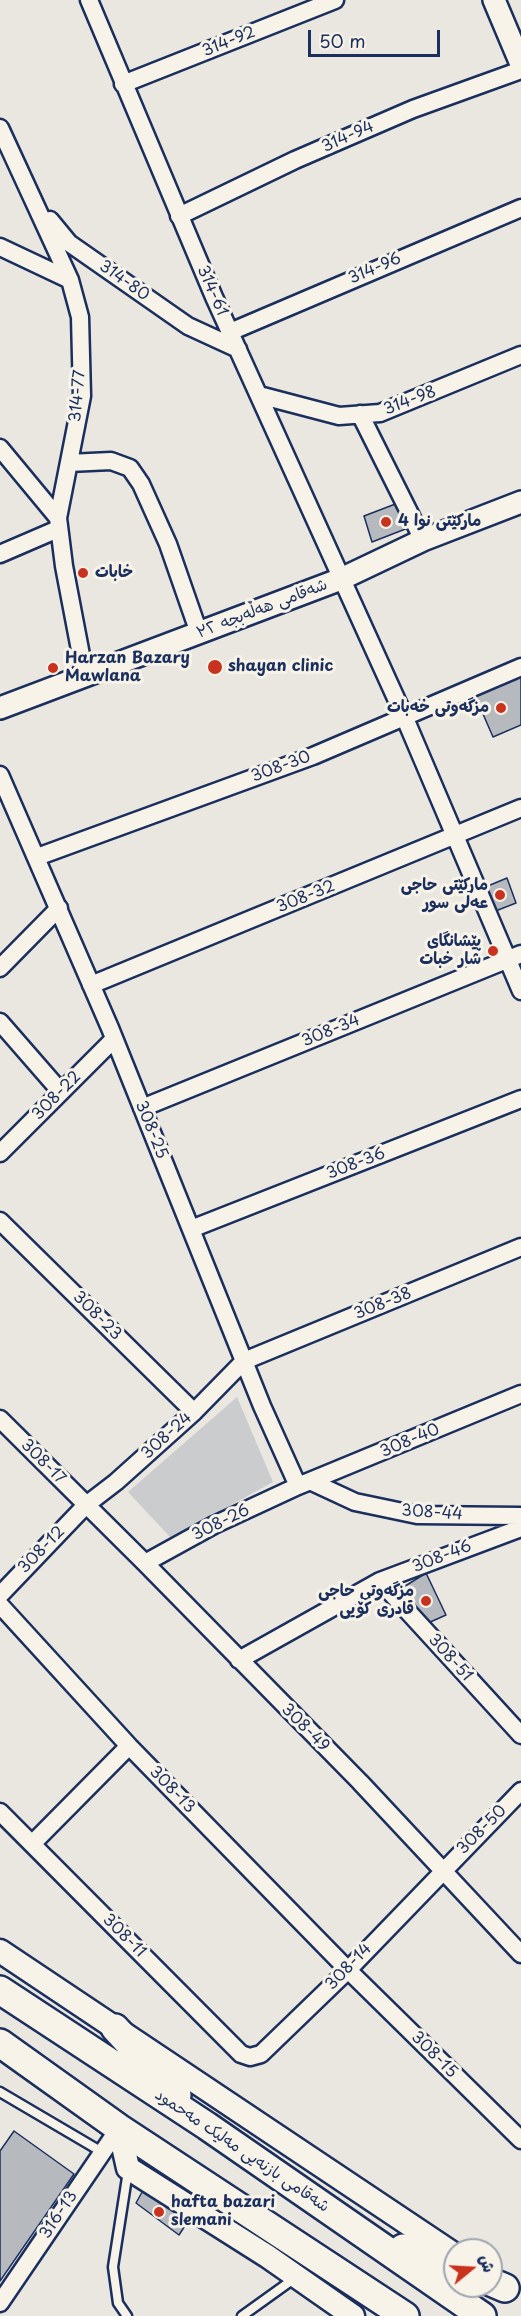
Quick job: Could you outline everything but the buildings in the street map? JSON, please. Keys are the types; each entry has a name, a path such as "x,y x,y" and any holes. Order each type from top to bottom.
{"highway":[{"name":"شەقامی بازنەیی مەلیک مەحمود","path":"0,1990 207,2126 482,2316"},
{"path":"115,2028 207,2126"},
{"path":"0,2043 119,2128 405,2316"},
{"path":"359,2231 443,2263"},
{"path":"337,2273 382,2316"}],"main road":[{"path":"0,1950 443,2246"},
{"path":"119,2128 129,2168 296,2276 353,2316"}],"street":[{"name":"314-61","path":"89,0 230,332 404,716 455,836 514,957 521,991"},
{"name":"314-92","path":"123,84 335,0"},
{"path":"494,0 521,64"},
{"name":"314-94","path":"179,216 295,160 413,109 521,70"},
{"name":"314-77","path":"0,128 70,280 80,317 82,396 58,523 86,676"},
{"name":"314-80","path":"30,190 55,228 69,243 188,326 238,349"},
{"name":"314-96","path":"230,332 521,208"},
{"path":"0,247 70,280"},
{"name":"314-98","path":"259,395 339,416 380,413 521,355"},
{"path":"360,414 423,540"},
{"path":"0,448 58,523 0,554"},
{"path":"69,463 111,461 130,468 141,484 168,544 199,633"},
{"name":"شەقامی هەڵەبجە ٣٢","path":"0,708 341,579 423,540 521,502"},
{"name":"308-30","path":"38,857 313,756 521,667"},
{"name":"308-25","path":"0,777 38,857 244,1361 305,1484"},
{"name":"308-32","path":"91,985 521,808"},
{"path":"0,968 59,909"},
{"name":"308-34","path":"142,1108 514,957"},
{"path":"0,1022 61,1092"},
{"name":"308-22","path":"0,1153 114,1039"},
{"name":"308-36","path":"190,1229 521,1099"},
{"name":"308-23","path":"0,1221 194,1412"},
{"name":"308-38","path":"244,1361 521,1247"},
{"name":"308-24","path":"86,1505 116,1482 194,1412 244,1361"},
{"name":"308-40","path":"305,1484 521,1394"},
{"name":"308-17","path":"0,1419 86,1505"},
{"name":"308-44","path":"305,1484 355,1502 417,1515 520,1527"},
{"name":"308-26","path":"145,1563 214,1525 305,1484"},
{"name":"308-49","path":"86,1505 442,1869 521,1954"},
{"name":"308-12","path":"0,1594 86,1505"},
{"name":"308-46","path":"239,1660 380,1581 520,1527"},
{"name":"308-51","path":"380,1581 521,1735"},
{"name":"308-13","path":"0,1605 129,1746 348,1970"},
{"path":"32,1844 129,1746"},
{"name":"308-50","path":"442,1869 521,1791"},
{"name":"308-11","path":"0,1812 241,2054 250,2057"},
{"name":"308-14","path":"250,2057 261,2054 348,1970 442,1869"},
{"name":"308-15","path":"348,1970 518,2132"},
{"name":"316-13","path":"0,2303 119,2128"}],"lane":[{"path":"0,2092 102,2152"},
{"path":"127,2316 118,2303 113,2267 129,2168"},
{"path":"242,2316 296,2276"}],"shaded area":[{"path":"237,1397 273,1482 171,1538 128,1492"}],"place":[{"name":"مارکێتی نوا 4","path":"386,522"},
{"name":"خابات","path":"83,573"},
{"name":"shayan clinic","path":"215,667"},
{"name":"Harzan Bazary Mawlana","path":"53,668"},
{"name":"مزگەوتی خەبات","path":"501,708"},
{"name":"مارکێتی حاجی عەلی سور","path":"500,895"},
{"name":"پێشانگای شار خبات","path":"493,951"},
{"name":"مزگەوتی حاجی قادری کۆیی","path":"426,1601"},
{"name":"hafta bazari slemani","path":"159,2212"}]}
